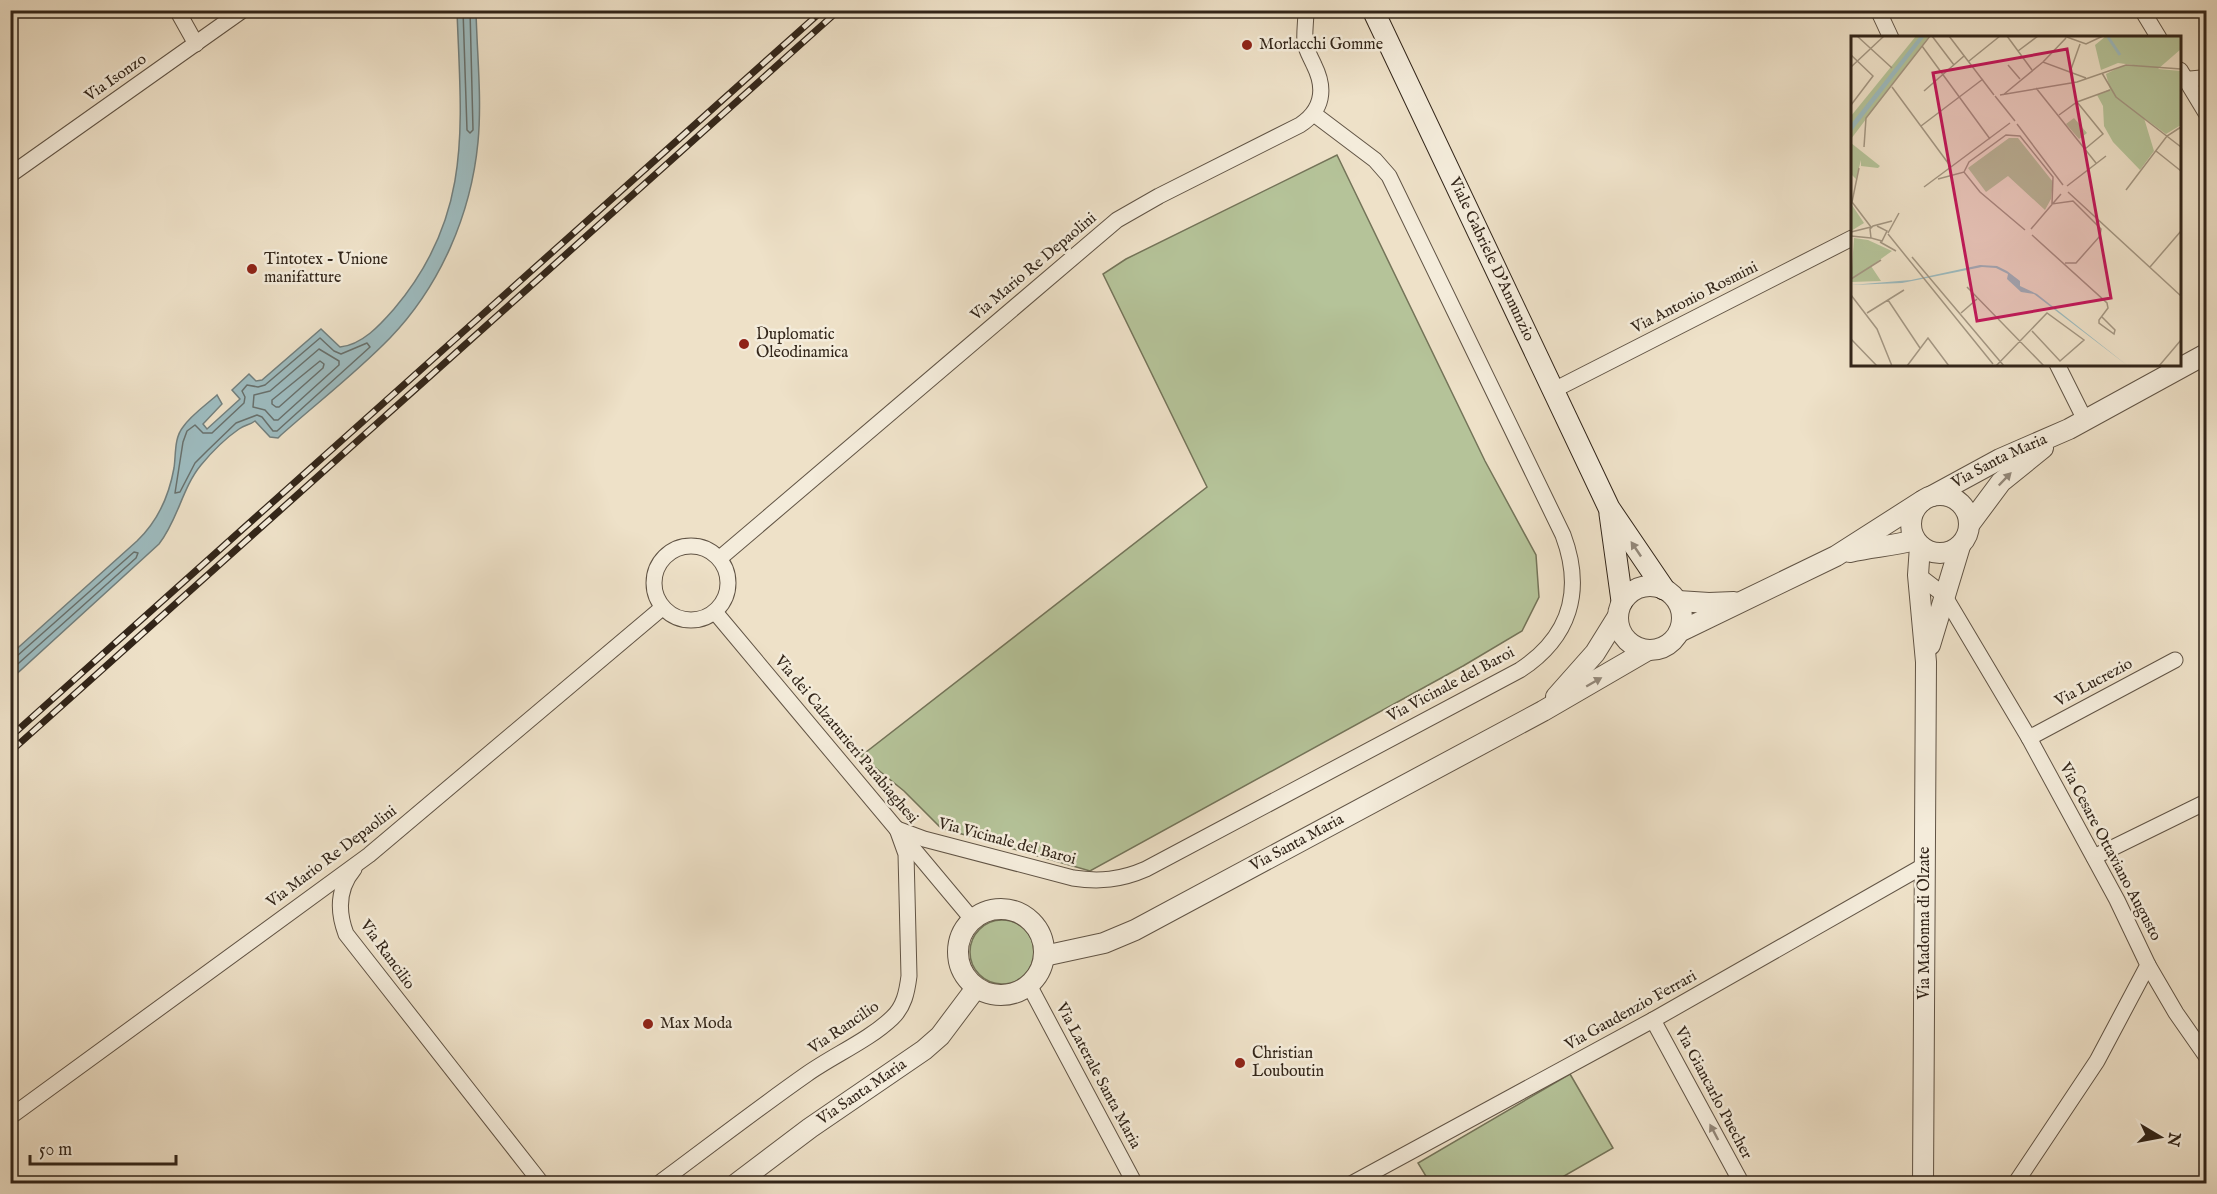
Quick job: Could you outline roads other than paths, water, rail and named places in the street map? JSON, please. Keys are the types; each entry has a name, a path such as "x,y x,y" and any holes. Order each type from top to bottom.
{"main road":[{"name":"Viale Gabriele D'Annunzio","path":"1377,12 1609,508 1671,595"},
{"name":"Viale Gabriele D'Annunzio","path":"1609,508 1620,609"}],"street":[{"path":"177,10 196,44"},
{"name":"Via Isonzo","path":"10,175 243,10"},
{"path":"1306,10 1305,45 1322,84 1322,97 1314,114"},
{"path":"1878,10 1890,36"},
{"path":"2142,10 2158,36"},
{"path":"2181,76 2201,78 2206,75"},
{"path":"2181,76 2206,113"},
{"name":"Via Mario Re Depaolini","path":"720,558 1118,220 1158,196 1300,125 1314,114"},
{"name":"Via Vicinale del Baroi","path":"897,829 924,839 1073,878 1101,881 1129,876 1520,669 1543,652 1561,629 1571,602 1573,573 1570,553 1558,524 1389,176 1375,160 1314,114"},
{"name":"Via Antonio Rosmini","path":"1554,390 1851,239"},
{"name":"Via Santa Maria","path":"1044,956 1104,943 1135,930 1543,711 1648,650 1661,648 1672,642 1679,632 1836,556 1927,499 2000,459 2077,424 2206,354"},
{"path":"2058,366 2077,424"},
{"name":"Via Santa Maria","path":"1968,525 2001,482 2016,468 2077,424"},
{"name":"Via Santa Maria","path":"1836,556 1873,547 1917,543 1929,552 1940,554 1950,552 1960,546 1966,536 1968,525 1967,515 1962,505 1953,498 1943,495 1927,499"},
{"path":"1917,543 1911,530 1911,519 1915,509 1927,499"},
{"name":"Via Madonna di Olzate","path":"1917,543 1926,662 1923,1184"},
{"path":"694,545 708,549 720,558 727,571 729,586 725,600 715,612 703,619 688,621 674,617 662,608 655,595 653,580 657,566 666,554 679,547 694,545"},
{"name":"Via Madonna di Olzate","path":"1926,662 1960,546"},
{"name":"Via Cesare Ottaviano Augusto","path":"1918,575 1944,595 2030,738 2117,900 2148,965 2097,1061 2015,1184"},
{"name":"Via Santa Maria","path":"1543,711 1594,654 1630,592 1653,585 1671,595 1709,603 1746,601"},
{"path":"1671,595 1682,611 1679,632"},
{"name":"Via Mario Re Depaolini","path":"10,1117 369,855 662,608"},
{"path":"1620,609 1619,628 1626,639 1636,647 1648,650"},
{"name":"Via dei Calzaturieri Parabiaghesi","path":"715,612 972,919"},
{"name":"Via Lucrezio","path":"2030,738 2175,660"},
{"path":"2094,857 2206,802"},
{"name":"Via Rancilio","path":"658,1184 808,1073 882,1027 902,1005 909,976 906,854 897,829"},
{"name":"Via Rancilio","path":"369,855 352,870 342,890 340,912 346,934 542,1184"},
{"name":"Via Gaudenzio Ferrari","path":"1351,1184 1653,1020 1925,865"},
{"path":"993,909 1004,909 1025,916 1040,933 1044,956 1042,967 1029,985 1008,995 986,993 976,988 961,971 957,949 960,938 972,919 993,909"},
{"path":"2148,965 2176,1013 2206,1056"},
{"name":"Via Laterale Santa Maria","path":"1029,985 1135,1184"},
{"name":"Via Santa Maria","path":"736,1184 810,1128 924,1050 940,1036 976,988"},
{"name":"Via Giancarlo Puecher","path":"1653,1020 1742,1184"}],"water":[{"path":"457,11 476,11 478,142 468,196 460,222 450,248 424,296 408,318 377,351 278,438 270,437 255,421 224,441 195,474 171,525 159,544 11,679 11,654 137,541 151,525 162,508 169,488 178,436 190,418 217,395 222,404 203,424 207,429 240,399 232,390 249,374 256,381 262,380 321,329 340,347 363,338 377,328 394,309 420,274 438,239 450,203 457,167 460,92"}],"railway":[{"path":"10,737 823,10"},
{"path":"10,752 839,10"}],"place":[{"name":"Morlacchi Gomme","path":"1247,45"},
{"name":"Tintotex - Unione manifatture","path":"252,269"},
{"name":"Duplomatic Oleodinamica","path":"744,344"},
{"name":"Max Moda","path":"648,1024"},
{"name":"Christian Louboutin","path":"1240,1063"}]}
